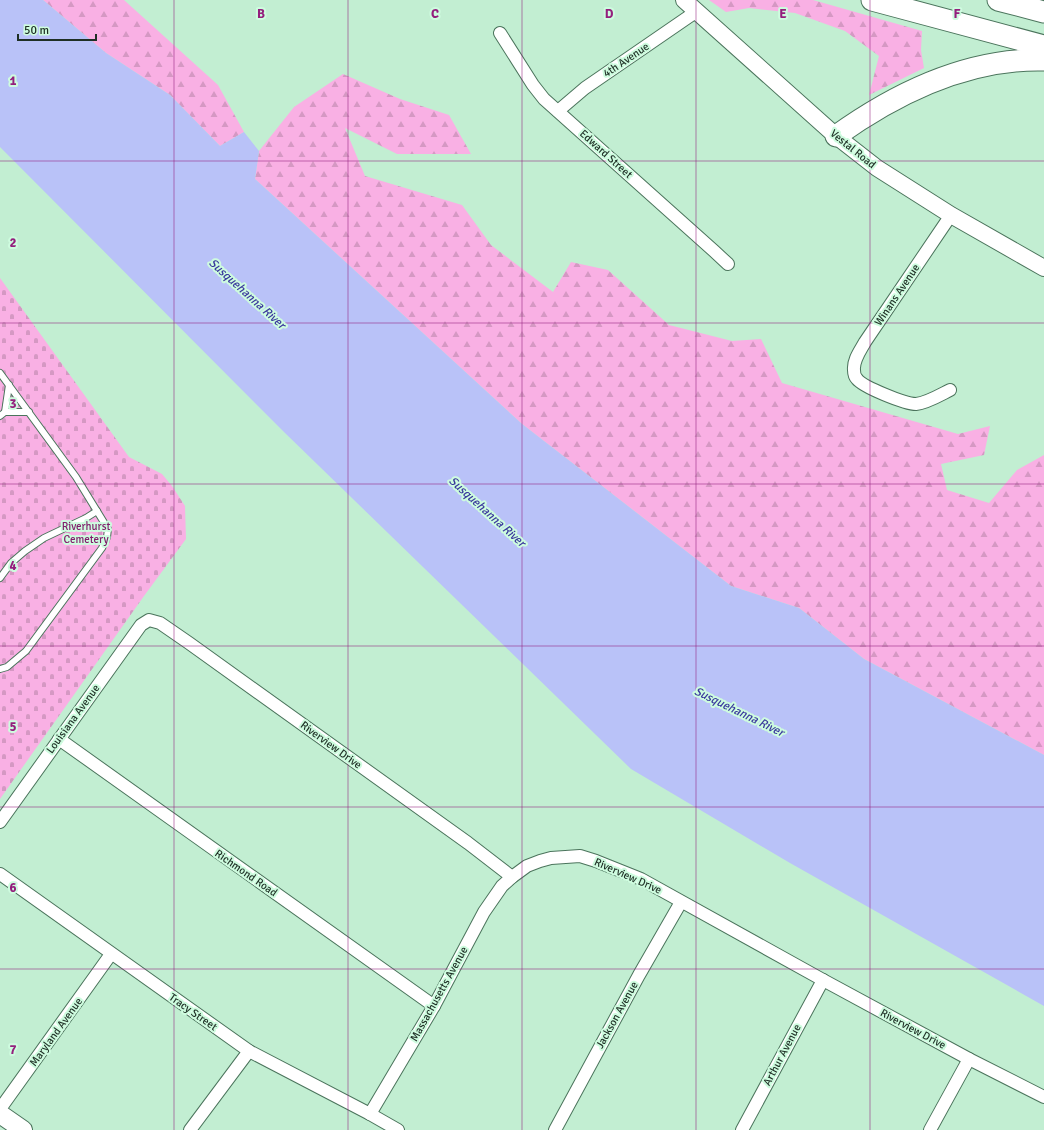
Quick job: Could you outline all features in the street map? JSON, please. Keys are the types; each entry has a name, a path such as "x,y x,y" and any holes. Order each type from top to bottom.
{"highway":[{"path":"872,0 1044,46"},
{"path":"998,0 1044,12"},
{"path":"836,136 879,108 940,78 990,64 1044,60"}],"main road":[{"path":"0,1114 22,1130"}],"street":[{"name":"Vestal Road","path":"684,0 836,136 877,168 952,215 1044,268"},
{"name":"4th Avenue","path":"558,111 585,88 696,11"},
{"name":"Edward Street","path":"500,33 544,100 728,264"},
{"name":"Winans Avenue","path":"950,390 934,398 916,404 909,403 875,391 861,383 857,379 854,371 855,361 865,342 952,215"},
{"name":"Louisiana Avenue","path":"0,822 140,625 149,620 151,621"},
{"name":"Riverview Drive","path":"151,621 160,623 189,643 462,839 512,877 527,866 540,860 580,856 641,879 822,980 969,1059 1044,1097"},
{"name":"Richmond Road","path":"59,739 434,1006"},
{"name":"Tracy Street","path":"0,874 249,1051 398,1130"},
{"name":"Massachusetts Avenue","path":"370,1114 434,1006 484,912 502,886 512,877"},
{"name":"Jackson Avenue","path":"555,1130 639,975 681,902"},
{"name":"Maryland Avenue","path":"0,1109 111,954"},
{"name":"Arthur Avenue","path":"742,1130 822,980"},
{"path":"190,1130 249,1051"},
{"path":"930,1130 969,1059"}],"lane":[{"path":"0,373 76,477 108,529 108,537 102,548 26,651 7,667 0,669"},
{"path":"5,412 9,385"},
{"path":"0,416 5,412 29,412"},
{"path":"0,578 10,563 25,551 44,538 86,518 97,511"}],"green space":[{"path":"43,0 124,0 218,85 244,132 220,146 170,95 106,53"},
{"path":"709,0 813,0 922,31 921,50 924,68 869,95 879,56 845,31 795,13 749,8 726,12"},
{"path":"343,74 400,99 449,115 471,154 397,154 345,128 365,176 462,205 491,245 553,292 571,262 608,270 669,325 732,341 761,339 782,383 958,434 990,426 984,455 941,464 947,490 989,503 1017,470 1044,455 1044,755 864,659 799,608 731,586 522,424 255,179 259,151 294,107"},
{"name":"Riverhurst Cemetery","path":"0,278 129,457 162,474 172,486 185,506 186,539 0,799"}],"water":[{"name":"Susquehanna River","path":"0,0 43,0 106,53 170,95 220,146 244,132 259,151 255,179 522,424 731,586 799,608 864,659 1044,755 1044,1006 790,863 631,769 284,432 0,147"}]}
